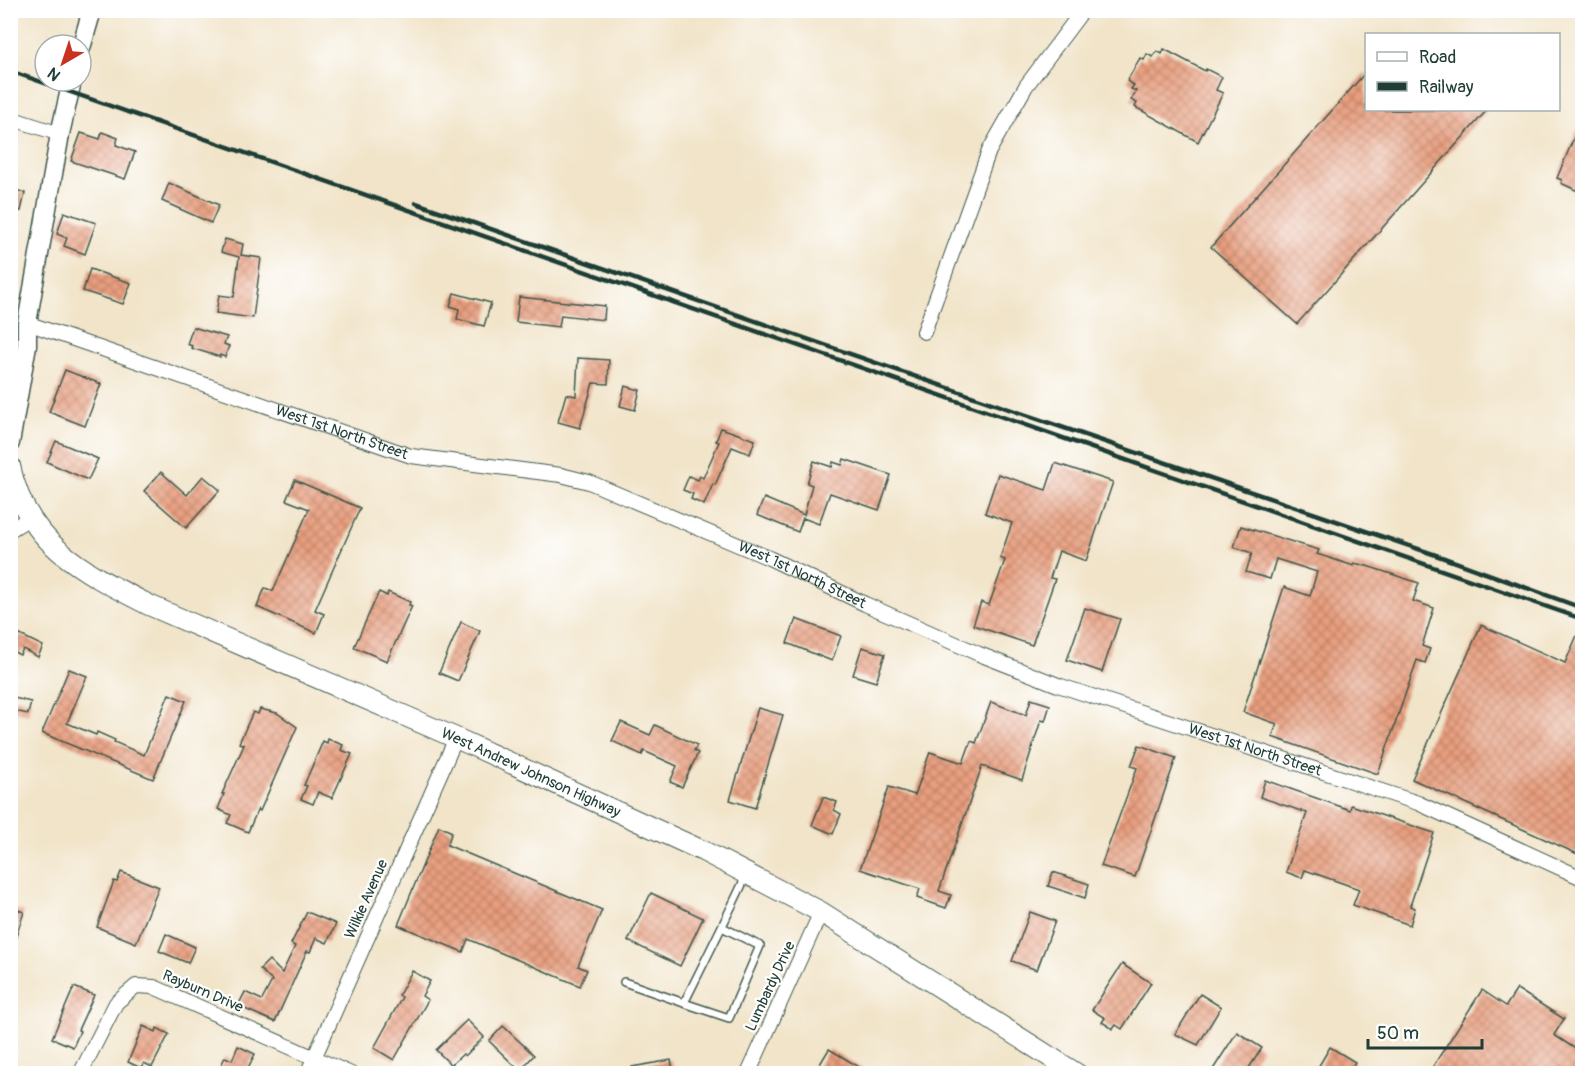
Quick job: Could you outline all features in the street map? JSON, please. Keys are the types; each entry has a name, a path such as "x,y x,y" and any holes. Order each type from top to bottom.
{"main road":[{"name":"West Andrew Johnson Highway","path":"10,465 19,498 48,540 71,562 112,586 149,605 456,738 703,851 821,912 1077,1074"}],"street":[{"path":"85,33 92,10"},
{"path":"924,332 989,151 1026,86 1083,10"},
{"path":"10,335 19,320 69,93"},
{"path":"10,118 60,134"},
{"path":"10,442 27,345 19,320"},
{"name":"West 1st North Street","path":"19,320 411,456 561,475 589,482 769,558 865,604 979,654 1058,685 1418,803 1582,878"},
{"path":"10,530 31,517"},
{"name":"Wilkie Avenue","path":"307,1074 456,738"},
{"name":"Lumbardy Drive","path":"748,1074 821,912"},
{"name":"Rayburn Drive","path":"80,1074 116,1003 136,986 154,987 351,1074"}],"lane":[{"path":"684,1003 747,874"},
{"path":"624,982 729,1018 760,946 722,927"}],"building":[{"path":"1164,49 1205,71 1206,69 1222,77 1216,90 1223,93 1198,142 1135,107 1137,103 1131,100 1136,91 1131,89 1134,85 1127,81 1140,58 1144,60 1147,54 1153,57 1157,51 1162,54"},
{"path":"1365,73 1365,111 1486,111 1297,324 1211,247"},
{"path":"1582,118 1582,193 1561,183 1562,180 1557,178"},
{"path":"102,132 118,138 116,145 135,152 125,179 71,161 81,133 100,139"},
{"path":"169,183 219,205 211,223 162,201"},
{"path":"10,188 25,193 21,211 10,208"},
{"path":"64,212 96,223 85,254 64,246 67,238 57,234"},
{"path":"225,239 243,244 241,255 261,258 253,318 216,313 219,295 234,297 239,257 221,252"},
{"path":"90,269 131,283 123,304 83,291"},
{"path":"454,293 491,303 484,326 457,319 459,309 450,306"},
{"path":"519,297 605,306 604,320 561,315 559,327 516,322"},
{"path":"193,327 227,337 224,344 229,346 225,357 191,348 192,346 187,344"},
{"path":"578,358 609,360 608,384 593,383 580,428 558,422 566,394 576,396"},
{"path":"65,370 101,384 85,426 49,412"},
{"path":"625,386 640,390 635,410 620,406"},
{"path":"721,428 755,440 750,454 732,447 704,505 691,499 693,494 683,490 689,476 698,480 700,476 703,478 719,442 716,441"},
{"path":"56,441 98,459 88,480 47,462"},
{"path":"844,459 891,475 879,510 830,493 819,524 803,518 798,532 757,515 764,498 804,515 812,485 807,483 814,461 832,467 833,462 842,465"},
{"path":"1055,463 1113,482 1086,561 1059,551 1050,578 1055,579 1032,645 973,625 981,602 989,605 1005,560 1000,558 1012,523 985,513 998,474 1046,490"},
{"path":"161,472 187,495 203,476 220,490 186,528 144,491"},
{"path":"295,480 360,508 315,610 324,614 316,633 257,607 265,588 273,591 309,509 286,500"},
{"path":"1241,526 1319,550 1317,554 1354,566 1354,563 1367,566 1419,583 1413,601 1434,608 1422,646 1430,649 1425,663 1417,660 1378,774 1272,737 1277,724 1243,712 1284,587 1310,596 1317,572 1276,559 1270,579 1246,572 1252,553 1234,547"},
{"path":"379,592 387,596 388,592 410,602 409,605 412,606 387,661 354,647"},
{"path":"1085,608 1120,619 1102,672 1067,660"},
{"path":"796,619 841,636 832,661 787,643"},
{"path":"461,622 480,631 458,681 439,673"},
{"path":"1582,624 1582,856 1412,779 1481,625 1565,663"},
{"path":"10,630 43,646 38,657 23,649 20,655 10,650"},
{"path":"862,647 885,654 876,682 853,675"},
{"path":"69,669 87,676 67,723 96,735 97,732 144,755 169,694 186,701 153,779 42,733"},
{"path":"10,697 31,702 28,714 10,710"},
{"path":"1031,699 1050,705 1045,721 1041,720 1022,780 982,766 939,891 951,895 946,908 917,898 920,889 860,869 889,787 915,795 930,752 963,763 971,741 976,743 991,702 1026,715"},
{"path":"758,708 783,715 755,808 730,800"},
{"path":"260,709 277,713 297,727 260,811 258,809 248,832 227,823 231,815 218,809 224,794 222,794 244,745 239,743 253,712 258,714"},
{"path":"621,722 650,735 655,725 697,745 694,751 698,753 682,787 670,782 677,766 644,751 642,755 612,741"},
{"path":"328,739 343,745 341,750 352,754 332,798 318,792 313,804 301,799 307,786 304,785 323,741 327,743"},
{"path":"1139,745 1176,758 1135,877 1101,866 1137,768 1131,766"},
{"path":"1265,780 1350,810 1351,805 1434,833 1410,906 1415,908 1410,925 1353,905 1359,889 1305,870 1302,878 1286,872 1307,813 1260,797"},
{"path":"823,797 837,802 834,810 841,814 833,834 812,825"},
{"path":"439,826 452,832 447,845 602,910 578,966 587,970 580,986 468,939 463,952 398,925"},
{"path":"121,872 159,887 136,943 97,927 114,881 117,882"},
{"path":"1053,872 1089,884 1085,898 1048,886"},
{"path":"651,893 703,918 680,966 628,941"},
{"path":"10,907 24,912 13,946 10,946"},
{"path":"307,912 336,924 327,943 316,938 310,952 307,951 275,1022 238,1006 245,992 262,1000 272,981 260,969 269,960 282,973 295,946 291,944"},
{"path":"1030,912 1055,921 1037,970 1012,961"},
{"path":"166,934 195,947 188,963 159,951"},
{"path":"1122,964 1151,983 1122,1029 1116,1025 1113,1029 1102,1022 1105,1018 1092,1010"},
{"path":"412,971 430,981 422,996 428,1000 394,1060 374,1048 402,997 399,995"},
{"path":"74,987 94,995 73,1047 52,1038"},
{"path":"1517,989 1564,1019 1554,1035 1582,1053 1582,1074 1428,1074 1482,990 1506,1006"},
{"path":"1200,994 1221,1007 1198,1045 1175,1034"},
{"path":"467,1020 484,1037 465,1056 463,1054 451,1065 436,1050"},
{"path":"143,1026 156,1032 157,1028 169,1034 152,1067 144,1063 141,1068 128,1062"},
{"path":"503,1026 534,1055 520,1071 489,1041"},
{"path":"1237,1032 1262,1048 1245,1074 1210,1074"},
{"path":"238,1046 255,1054 248,1068 260,1074 217,1074 225,1057 232,1060"},
{"path":"1330,1047 1355,1062 1348,1074 1314,1074"},
{"path":"829,1049 871,1074 814,1074"},
{"path":"671,1060 674,1074 632,1074 632,1067"}],"railway":[{"path":"10,71 1582,619"},
{"path":"416,203 1433,554 1582,608"}]}
